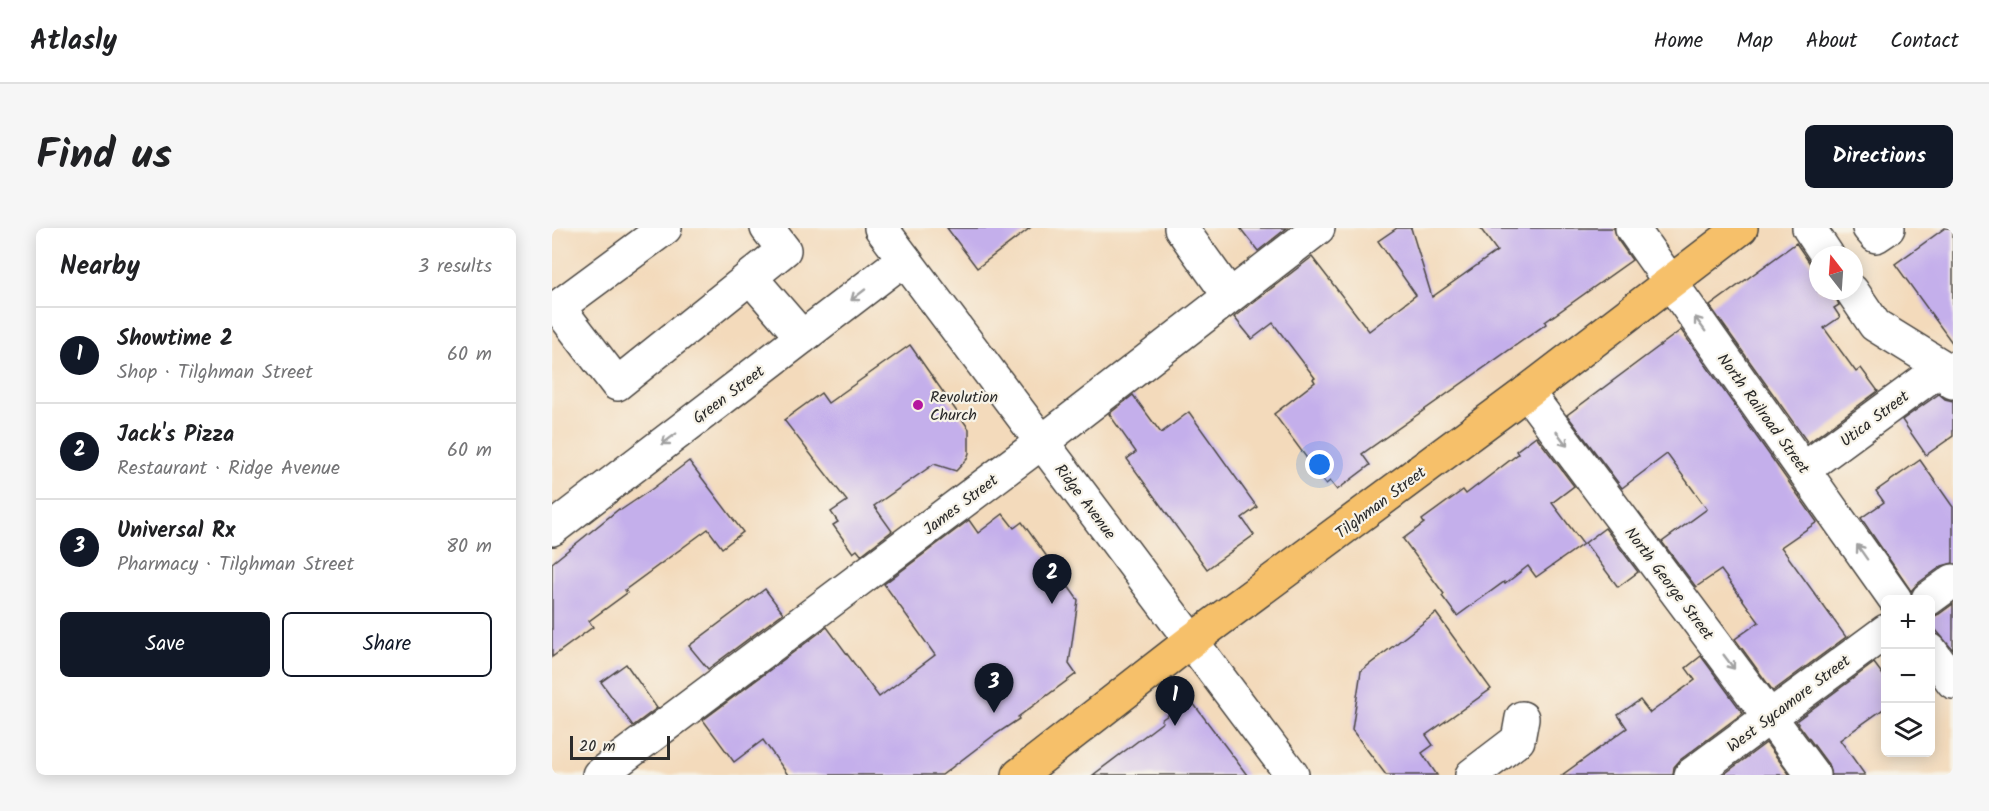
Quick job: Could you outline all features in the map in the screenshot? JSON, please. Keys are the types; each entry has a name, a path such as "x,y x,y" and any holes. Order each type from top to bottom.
{"main road":[{"name":"Tilghman Street","path":"1019,775 1191,641 1527,392 1741,228"}],"street":[{"path":"664,228 558,307 617,384 784,250 767,228"},
{"path":"1181,228 1229,295"},
{"name":"James Street","path":"599,775 1042,442 1318,228"},
{"name":"North Railroad Street","path":"1632,228 1892,595"},
{"path":"1809,228 1821,246"},
{"path":"1869,228 1876,236 1888,228"},
{"name":"Green Street","path":"552,529 802,337 894,238"},
{"name":"Ridge Avenue","path":"894,238 1042,442 1292,775"},
{"path":"751,278 802,337"},
{"path":"1858,300 1875,325 1948,374"},
{"name":"Utica Street","path":"1804,470 1948,374"},
{"name":"North George Street","path":"1527,392 1813,775"},
{"path":"1935,595 1953,581"},
{"name":"West Sycamore Street","path":"1691,775 1881,635"},
{"path":"1935,657 1953,682"},
{"path":"1472,775 1518,740 1521,718"}],"building":[{"path":"947,228 1030,228 977,268"},
{"path":"1240,228 1287,228 1258,251"},
{"path":"1397,228 1411,228 1432,297 1497,251 1480,228 1614,228 1617,239 1632,260 1362,454 1370,465 1337,490 1330,481 1326,484 1274,414 1315,382 1313,379 1315,378 1273,323 1252,339 1234,317 1312,257 1369,331 1416,295 1378,241"},
{"path":"1945,228 1953,228 1953,344 1895,264"},
{"path":"1796,243 1809,262 1809,300 1837,300 1839,305 1834,308 1840,317 1824,328 1856,372 1861,368 1878,391 1808,443 1710,306"},
{"path":"1681,330 1817,522 1781,547 1846,637 1773,691 1735,639 1759,622 1721,570 1696,587 1662,542 1707,509 1667,454 1622,488 1567,415"},
{"path":"910,345 969,429 969,453 967,459 956,471 934,464 874,506 892,531 861,555 857,550 853,553 833,525 838,522 831,512 847,501 784,420 821,393 828,403"},
{"path":"1939,394 1953,401 1953,436 1926,455 1902,420"},
{"path":"1133,395 1161,433 1189,412 1257,507 1242,518 1254,535 1207,569 1127,459 1136,452 1109,414"},
{"path":"1536,436 1574,486 1552,503 1583,544 1536,577 1528,566 1457,616 1442,596 1444,594 1403,539 1424,523 1422,520 1463,490 1466,494 1518,454 1516,451"},
{"path":"1920,460 1953,507 1953,563 1942,566 1911,591 1861,518 1884,502 1876,491"},
{"path":"689,461 743,532 722,548 708,529 625,590 627,593 589,621 593,627 552,657 552,563 619,509 621,510 652,489"},
{"path":"1003,514 1014,528 1022,522 1078,600 1069,664 1076,674 942,775 788,775 763,740 734,762 703,720 827,627 879,697 935,655 884,584 969,520 978,533"},
{"path":"1605,528 1638,572 1618,587 1585,543"},
{"path":"765,589 783,613 708,669 689,646"},
{"path":"1953,604 1953,650 1935,629 1935,616"},
{"path":"1436,613 1491,689 1426,735 1433,745 1422,753 1437,775 1386,775 1352,730 1361,671"},
{"path":"1701,656 1743,713 1680,760 1674,767 1673,775 1562,775 1627,728 1618,715 1640,700 1650,713 1695,680 1686,668"},
{"path":"1874,663 1881,672 1881,711 1840,740 1865,775 1831,775 1828,764 1796,721"},
{"path":"626,664 657,708 633,726 601,682"},
{"path":"1190,699 1247,775 1093,775 1163,722 1161,720"},
{"path":"1766,743 1790,775 1723,775"}],"place":[{"name":"Revolution Church","path":"918,405"},
{"name":"Jack's Pizza","path":"1052,604"},
{"name":"Universal Rx","path":"994,713"},
{"name":"Showtime 2","path":"1175,726"}]}
